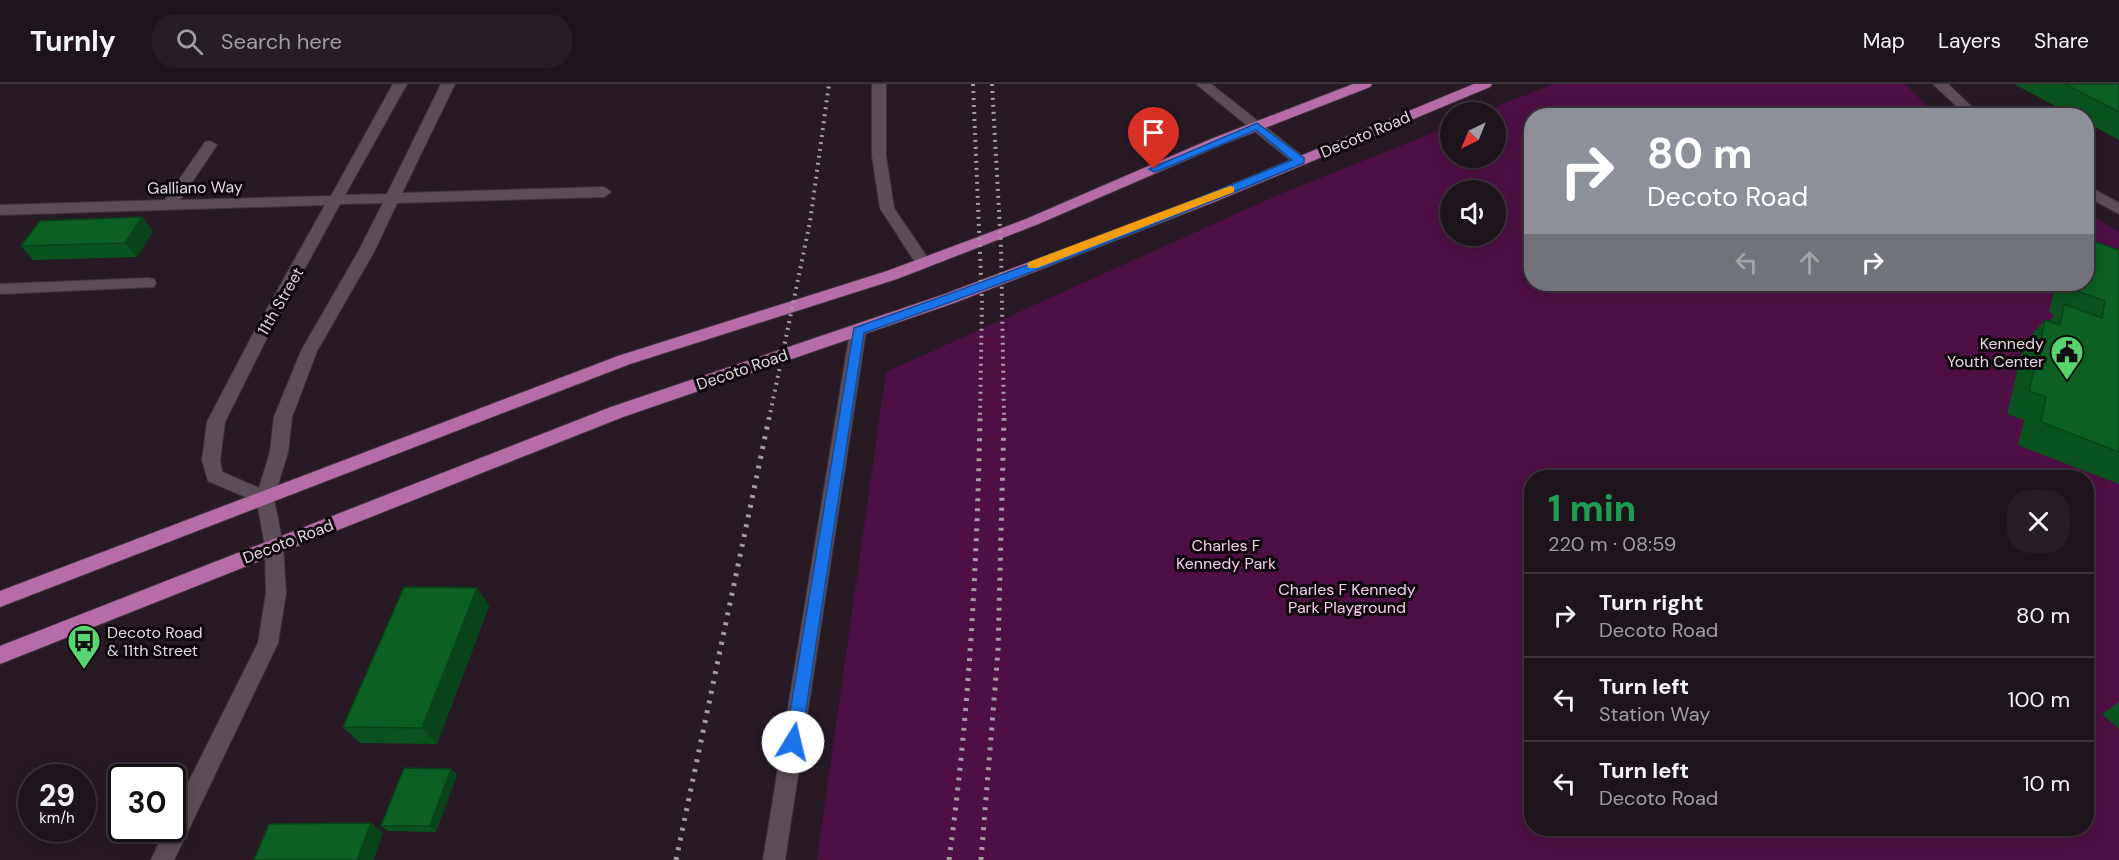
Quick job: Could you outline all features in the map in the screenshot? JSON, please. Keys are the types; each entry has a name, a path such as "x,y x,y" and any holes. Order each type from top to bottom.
{"main road":[{"path":"0,599 624,360 892,275 1031,222 1257,126 1365,84"},
{"name":"Decoto Road","path":"0,655 617,412 948,299 1209,198 1485,84"}],"street":[{"name":"11th Street","path":"265,498 214,476 211,460 216,422 262,332 337,201 400,84"},
{"path":"162,860 268,643 276,593 274,546 265,498 279,452 283,417 309,351 366,252 448,84"},
{"path":"879,84 879,156 887,208 923,263"},
{"path":"1203,84 1300,161"},
{"path":"1940,84 1966,108"},
{"path":"170,206 210,145"},
{"name":"Galliano Way","path":"0,210 604,192"},
{"path":"2094,194 2119,209"},
{"path":"0,289 148,283"},
{"path":"774,860 858,331"}],"green space":[{"name":"Charles F Kennedy Park","path":"1554,84 1905,84 1929,108 1524,108 1524,291 2094,291 2094,217 2119,232 2119,860 817,860 886,372 1278,195 1440,130 1440,168 1506,168 1506,103"}],"building":[{"path":"2065,84 2119,84 2119,112"},
{"path":"142,217 125,243 21,246 40,221"},
{"name":"Kennedy Youth Center","path":"2094,241 2119,250 2119,452 2041,422 2046,397 2029,391 2045,320 2060,325 2064,304 2102,318 2105,301 2076,291 2094,291"},
{"path":"404,587 477,588 422,728 343,727"},
{"path":"404,768 451,769 430,826 381,826"},
{"path":"371,823 357,860 254,860 269,824"}],"railway":[{"path":"769,419 810,222 829,84"},
{"path":"973,84 982,301 980,419"},
{"path":"992,84 1001,247 1004,418"},
{"path":"676,860 769,418"},
{"path":"949,860 962,750 971,639 980,418"},
{"path":"981,860 998,651 1004,418"}],"slow traffic":[{"path":"1033,265 1230,189"}],"place":[{"name":"Kennedy Youth Center","path":"2067,381"},
{"name":"Decoto Road & 11th Street","path":"84,670"}],"route":[{"path":"793,742 858,331 948,299 1300,161 1257,126 1154,169"}],"park label":[{"name":"Charles F Kennedy Park Playground","path":"1347,598"}]}
